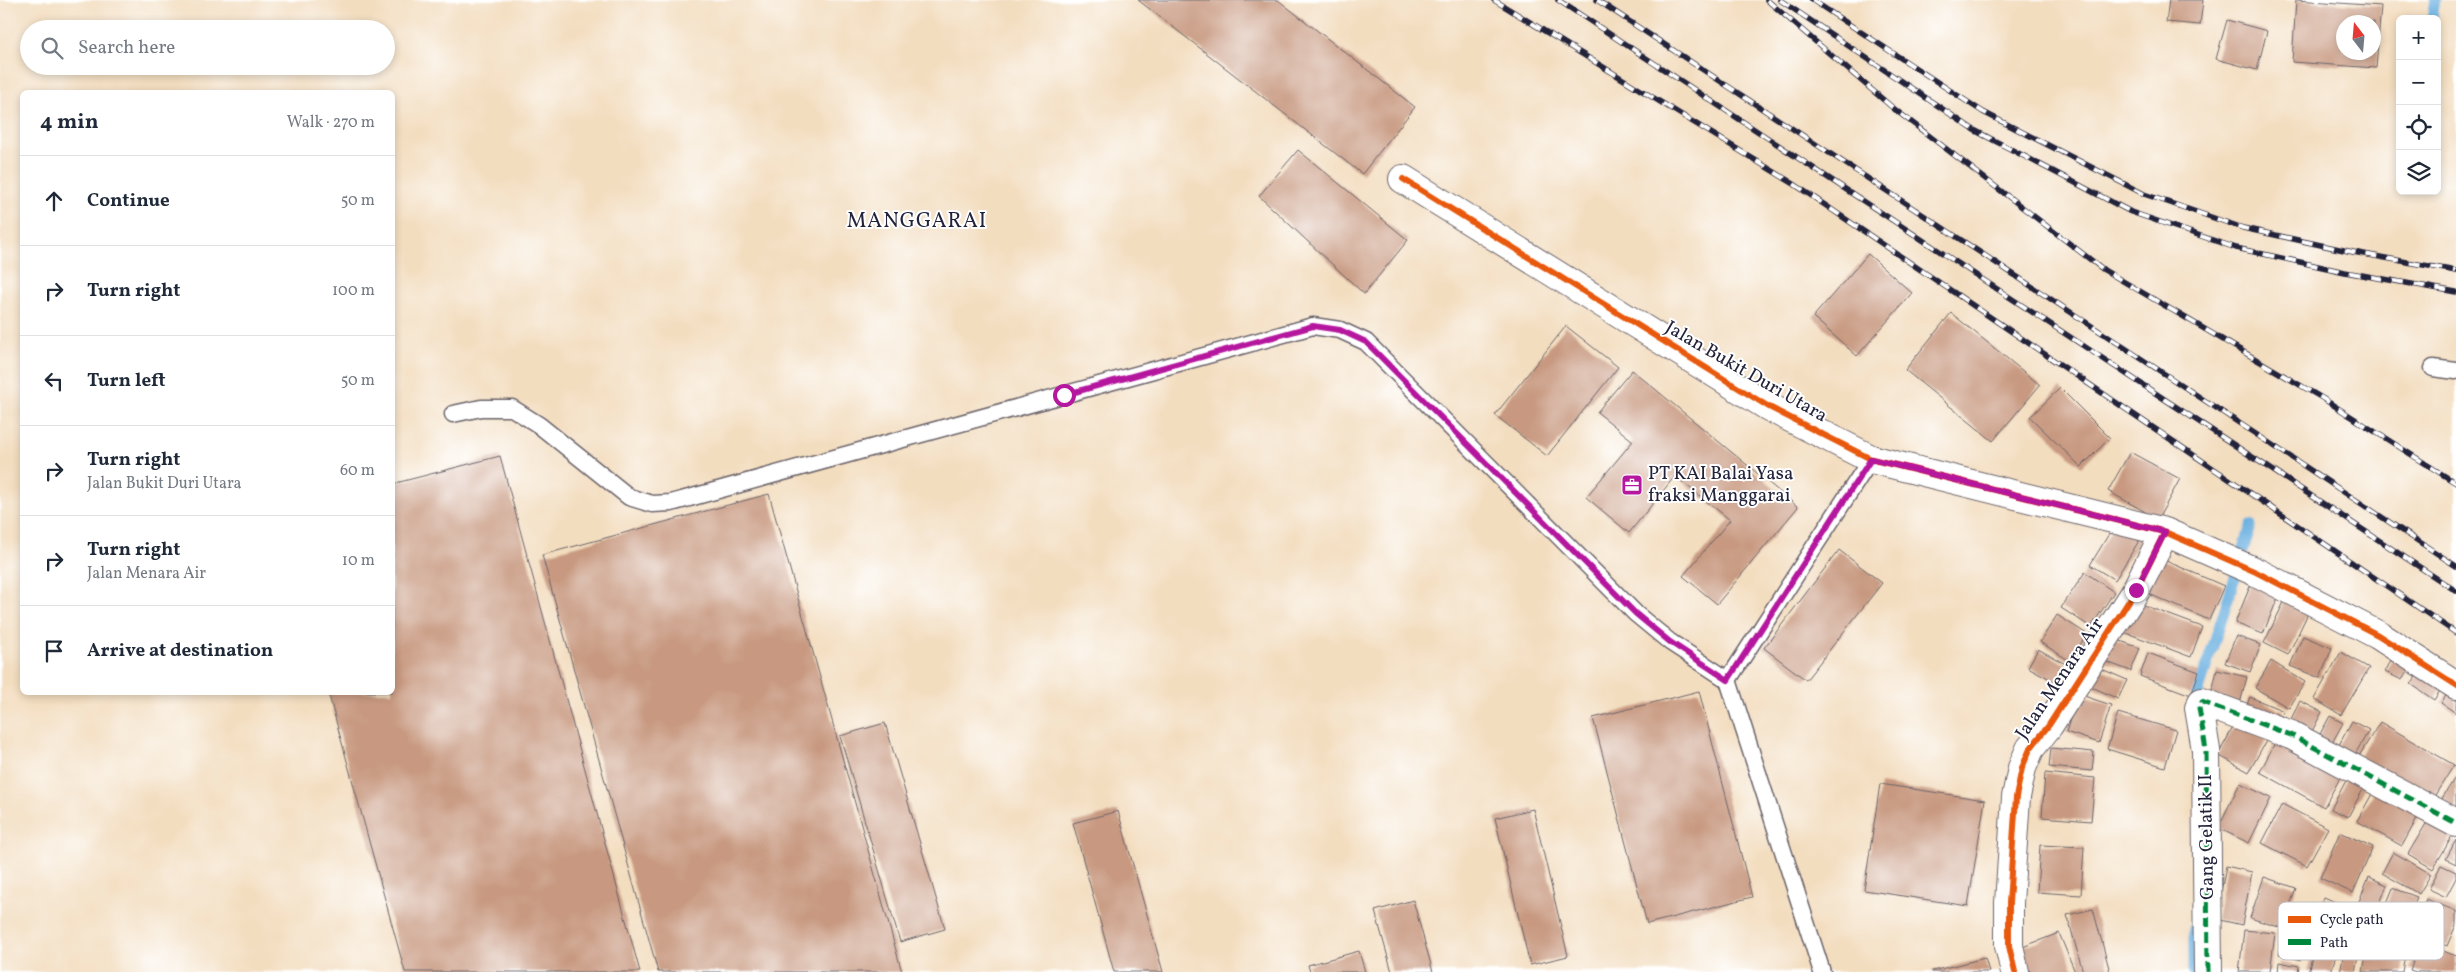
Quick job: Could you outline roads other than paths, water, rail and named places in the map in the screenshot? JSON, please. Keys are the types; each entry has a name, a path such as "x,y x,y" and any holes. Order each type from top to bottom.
{"street":[{"name":"Jalan Bukit Duri Utara","path":"1402,179 1769,407 1871,459 2165,532 2256,572 2378,634 2456,685"},
{"name":"Jalan Menara Air","path":"2015,972 2009,946 2009,903 2016,797 2022,768 2030,749 2049,724 2136,590 2165,532"},
{"name":"Gang Gelatik II","path":"2208,972 2206,750 2199,708 2201,703 2207,702 2291,735 2456,822"}],"lane":[{"path":"453,414 481,408 512,408 539,425 629,497 652,504 671,503 1313,326 1340,330 1366,342 1636,614 1670,642 1728,680 1822,972"},
{"path":"2433,368 2456,371"},
{"path":"1728,680 1871,459"}],"waterway":[{"path":"2433,15 2435,0"},
{"path":"2195,703 2251,526"},
{"path":"2194,929 2194,972"}],"railway":[{"path":"1494,0 1794,184 2456,633"},
{"path":"1558,0 2456,591"},
{"path":"1597,0 2456,566"},
{"path":"1767,0 1893,108 2104,270 2322,398 2456,483"},
{"path":"1780,0 1974,130 2131,212 2236,248 2345,272 2456,292"},
{"path":"1812,0 1983,112 2144,194 2243,228 2353,252 2456,271"}],"place":[{"name":"PT KAI Balai Yasa fraksi Manggarai","path":"1632,485"}],"district":[{"name":"MANGGARAI","path":"917,221"}]}
